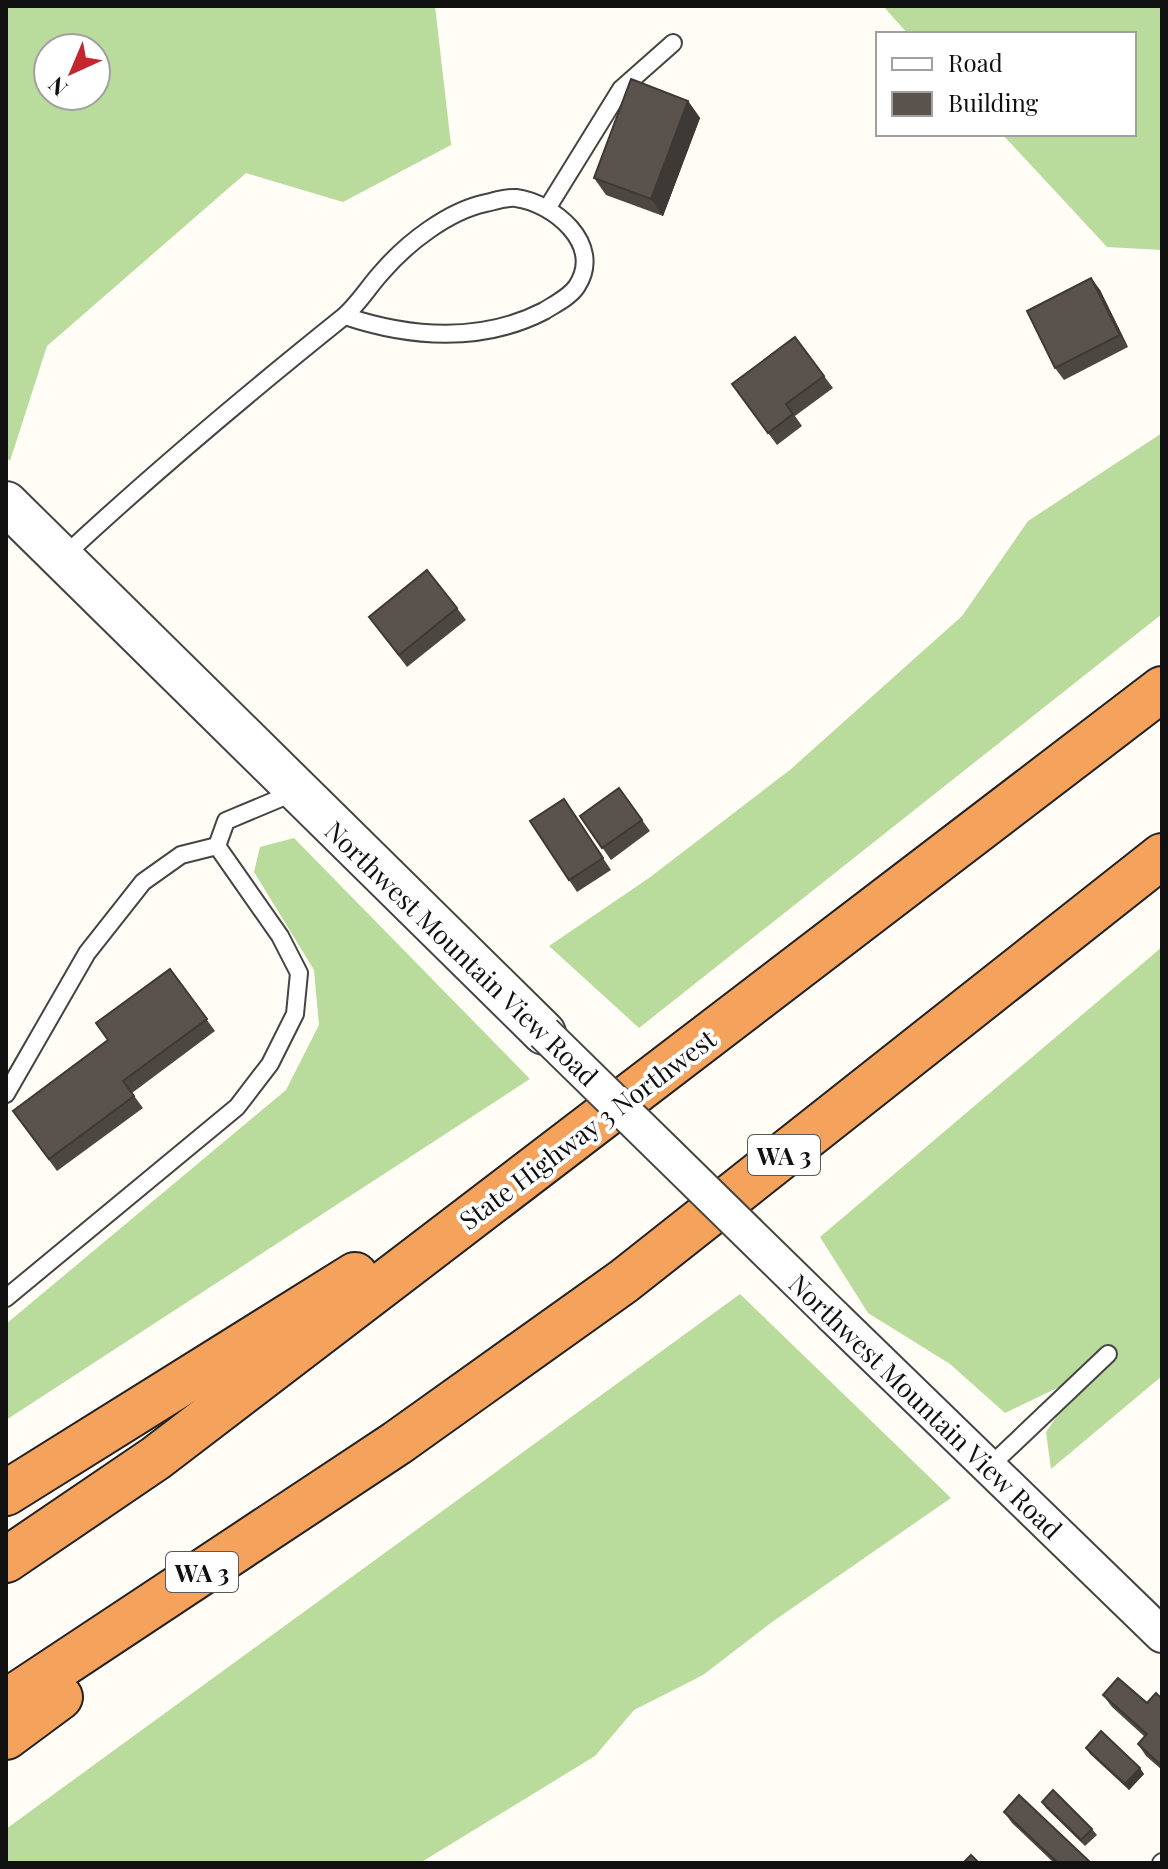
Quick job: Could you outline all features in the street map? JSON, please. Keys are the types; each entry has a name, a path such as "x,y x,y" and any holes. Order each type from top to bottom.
{"highway":[{"name":"State Highway 3 Northwest","path":"6,1560 156,1458 1162,689"},
{"name":"WA 3","path":"6,1702 397,1443 624,1281 1162,856"},
{"path":"6,1493 587,1129"},
{"path":"6,1737 397,1443"}],"street":[{"name":"Northwest Mountain View Road","path":"6,503 1162,1635"}],"lane":[{"path":"548,207 621,89 673,43"},
{"path":"61,558 202,431 345,316 402,251 435,227 481,204 514,197 548,207 575,231 584,254 584,269 577,286 559,302 500,329 468,333 408,333 345,316"},
{"path":"217,846 226,821 297,791"},
{"path":"6,1094 87,953 143,882 181,855 217,846"},
{"path":"6,1298 237,1107 270,1064 295,1014 299,973 280,936 217,846"},
{"path":"989,1467 1108,1354"}],"green space":[{"path":"6,6 435,6 451,145 343,202 246,173 47,346 10,461 6,457"},
{"path":"883,6 1162,6 1162,250 1107,247 1004,136 1136,136 1136,32 906,32"},
{"path":"1162,433 1162,614 639,1028 549,946 649,878 791,769 962,616 1028,521"},
{"path":"294,838 530,1079 6,1420 6,1324 286,1090 319,1025 314,970 254,872 260,847"},
{"path":"1162,947 1162,1376 1051,1469 1046,1432 1086,1374 1005,1413 950,1364 868,1313 820,1237"},
{"path":"740,1294 951,1498 772,1622 703,1675 634,1710 595,1756 420,1863 6,1863 6,1829"}],"building":[{"path":"631,79 688,101 651,199 594,178"},
{"path":"1091,278 1120,335 1055,368 1027,311"},
{"path":"795,337 824,376 786,404 793,414 768,433 732,384"},
{"path":"427,570 457,608 399,655 369,617"},
{"path":"619,788 642,820 602,848 580,816"},
{"path":"564,799 603,858 569,880 530,821"},
{"path":"170,969 207,1019 123,1081 134,1096 49,1159 13,1111 108,1040 96,1023"},
{"path":"1118,1678 1147,1703 1156,1693 1162,1699 1161,1765 1138,1744 1147,1734 1103,1695"},
{"path":"1101,1731 1140,1768 1125,1784 1086,1748"},
{"path":"1053,1790 1092,1829 1081,1840 1042,1802"},
{"path":"1019,1795 1091,1863 1058,1863 1004,1812"},
{"path":"971,1855 979,1863 963,1863"}]}
